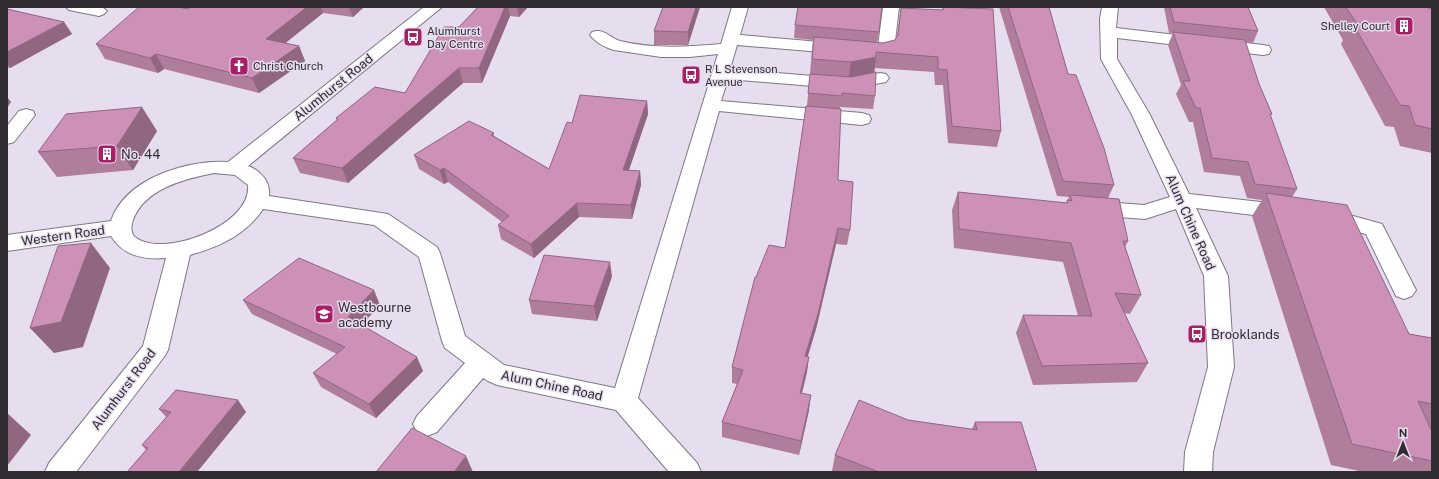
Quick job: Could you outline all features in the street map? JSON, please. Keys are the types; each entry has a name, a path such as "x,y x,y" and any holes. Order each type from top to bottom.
{"street":[{"path":"74,7 99,10"},
{"name":"Alumhurst Road","path":"233,168 434,7"},
{"path":"687,472 624,401 740,7"},
{"path":"598,35 614,45 661,52 690,52 729,44 881,52 886,50 891,7"},
{"name":"Alum Chine Road","path":"1110,7 1108,32 1109,59 1141,115 1182,200 1216,276 1221,367 1199,452 1198,472"},
{"path":"1108,32 1263,50"},
{"path":"720,73 849,84 880,78"},
{"path":"711,105 862,119"},
{"path":"7,138 26,115"},
{"path":"214,167 233,168 247,172 256,180 259,190 258,201 250,213 237,225 201,244 180,249 156,251 137,248 124,240 120,227 123,214 134,200 151,188 171,177 193,170 214,167"},
{"path":"1076,206 1145,212 1182,200 1245,206 1346,221 1374,229 1404,290"},
{"name":"Alum Chine Road","path":"258,201 380,219 429,253 454,341 497,374 624,401"},
{"name":"Western Road","path":"7,243 120,227"},
{"name":"Alumhurst Road","path":"59,472 155,350 180,249"},
{"path":"428,424 481,362"}],"building":[{"path":"139,7 178,7 188,9 191,7 307,7 266,39 299,46 252,78 156,54 150,58 96,44"},
{"path":"478,7 505,7 479,68 459,68 342,168 293,158 338,119 336,118 375,87 405,93 444,27 459,27"},
{"path":"663,7 696,7 688,32 654,31"},
{"path":"798,7 882,7 879,32 795,25"},
{"path":"943,7 993,9 1001,131 952,126 947,70 938,69 938,57 876,52 876,57 851,62 812,59 814,37 883,43 895,40 898,35 901,8 943,10"},
{"path":"1008,7 1049,7 1068,74 1076,75 1104,148 1114,185 1063,181"},
{"path":"1170,7 1248,7 1258,31 1174,22"},
{"path":"1346,7 1425,7 1432,9 1432,129 1415,125 1409,106 1400,105 1353,24 1357,24"},
{"path":"7,9 64,22 7,52"},
{"path":"1173,32 1245,40 1259,84 1272,114 1270,114 1297,189 1255,184 1248,162 1212,158 1200,108 1196,108 1183,81 1190,81"},
{"path":"876,72 875,96 842,93 842,96 808,93 810,74 851,77"},
{"path":"580,95 647,101 623,170 640,171 631,205 577,203 531,244 498,225 509,216 444,168 440,170 414,155 469,121 494,133 491,135 549,169 567,122 572,123"},
{"path":"806,106 841,109 838,180 853,182 850,230 838,228 818,314 805,356 809,357 800,393 811,395 801,441 722,422 743,370 732,367 755,277 769,245 785,248"},
{"path":"142,107 117,146 38,152 66,114"},
{"path":"958,192 1068,203 1067,200 1072,201 1070,195 1119,199 1128,241 1123,241 1141,295 1115,293 1148,363 1042,366 1023,315 1092,316 1071,243 959,229"},
{"path":"1266,193 1347,205 1409,334 1432,338 1432,404 1418,401 1432,432 1432,461 1352,444"},
{"path":"91,243 61,322 30,328 58,246"},
{"path":"544,255 610,262 594,306 529,300"},
{"path":"299,258 374,290 348,317 417,357 369,404 313,373 345,347 243,300"},
{"path":"176,390 238,400 179,472 127,472 148,448 142,445 171,412 159,409"},
{"path":"859,400 908,420 977,430 975,422 1021,422 1037,472 879,472 835,455"},
{"path":"412,428 466,456 454,472 376,472"}],"place":[{"name":"Shelley Court","path":"1404,26"},
{"name":"Alumhurst Day Centre","path":"413,37"},
{"name":"Christ Church","path":"239,66"},
{"name":"R L Stevenson Avenue","path":"691,75"},
{"name":"No. 44","path":"107,154"},
{"name":"Westbourne academy","path":"324,314"},
{"name":"Brooklands","path":"1197,334"}]}
